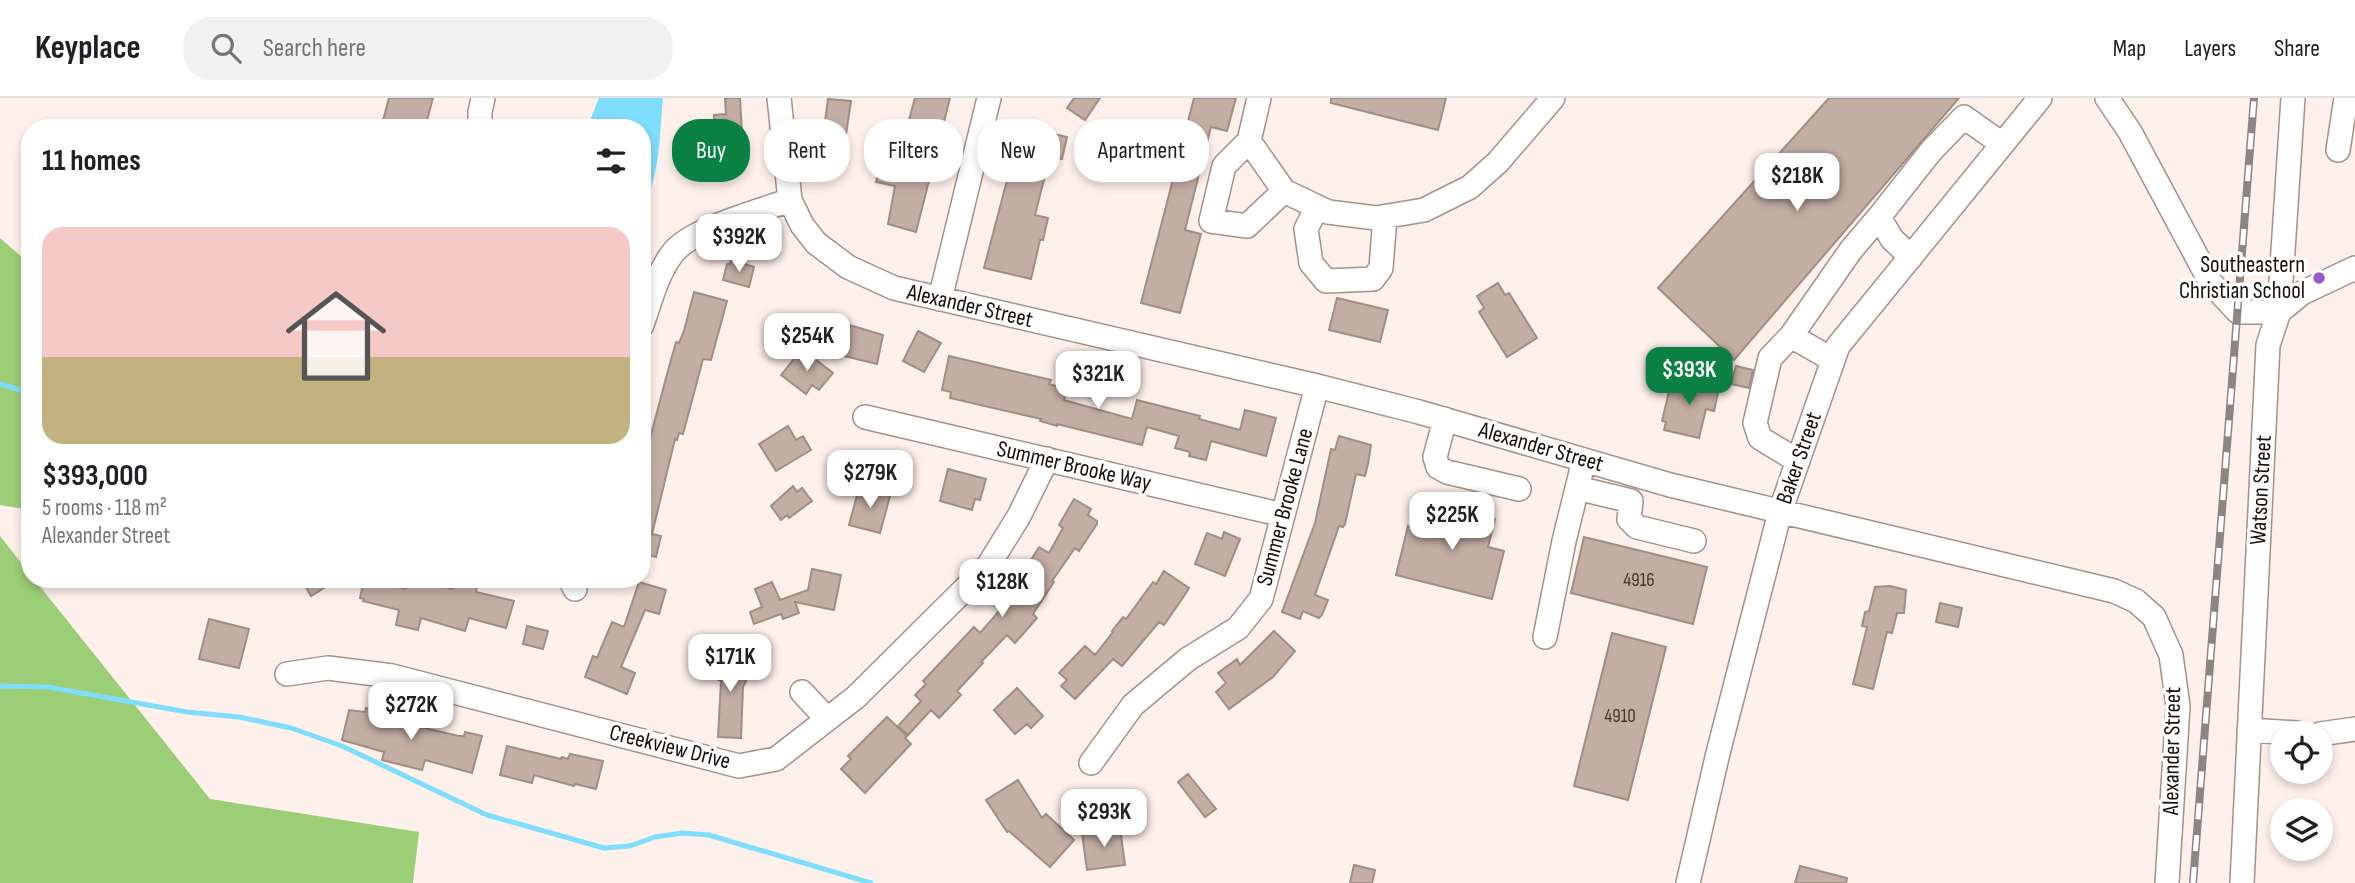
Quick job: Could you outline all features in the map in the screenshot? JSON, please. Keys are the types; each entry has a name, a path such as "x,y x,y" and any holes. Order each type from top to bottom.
{"street":[{"path":"480,119 483,98"},
{"name":"Alexander Street","path":"779,98 790,200 803,225 817,243 848,267 894,288 1317,386 1445,419 1638,475 2114,592 2136,601 2154,617 2171,655 2178,706 2167,883"},
{"path":"940,299 989,98"},
{"path":"1259,98 1249,141 1224,166 1211,221 1247,226 1284,191"},
{"path":"1249,141 1284,191 1328,212 1385,217 1424,210 1470,187 1498,162 1553,98"},
{"name":"Baker Street","path":"1688,883 1718,753 1780,512 1838,346 2040,98"},
{"path":"2107,98 2130,132 2211,283 2238,312 2279,312 2302,293 2355,268"},
{"name":"Watson Street","path":"2242,883 2268,345 2279,312 2293,98"},
{"path":"2338,150 2346,98"},
{"path":"1798,461 1760,438 1755,423 1770,358 1791,336 1851,250 1931,151 1964,117 2002,144"},
{"path":"651,299 672,253 696,235 790,200"},
{"path":"1317,207 1306,229 1311,263 1326,281 1373,279 1381,268 1385,217"},
{"path":"1879,217 1892,239 1910,257"},
{"path":"1791,336 1833,360"},
{"name":"Summer Brooke Lane","path":"1091,763 1133,705 1188,659 1237,628 1261,599 1317,386"},
{"name":"Summer Brooke Way","path":"865,417 1283,515"},
{"path":"1445,419 1435,457 1438,467 1447,472 1519,489"},
{"name":"Creekview Drive","path":"287,674 328,668 392,676 739,766 776,759 856,697 988,566 1020,516 1047,460"},
{"path":"1545,637 1584,460"},
{"path":"1638,475 1629,519 1637,527 1693,541"},
{"path":"1577,488 1631,501"},
{"path":"802,692 827,719"},
{"path":"2333,732 2355,729"},
{"path":"2249,730 2270,731"}],"green space":[{"path":"0,238 21,256 21,508 0,505"},
{"path":"0,536 21,563 21,588 41,588 210,799 419,832 413,883 0,883"}],"water":[{"path":"599,98 663,98 660,141 651,188 651,119 591,119"}],"building":[{"path":"389,98 433,98 427,119 383,119"},
{"path":"725,98 740,98 741,119 714,119 714,115 726,114"},
{"path":"915,98 950,98 945,119 909,119"},
{"path":"1074,98 1100,98 1086,119 1067,108"},
{"path":"1194,98 1236,98 1227,131 1211,127 1209,135 1209,119 1189,119"},
{"path":"1331,98 1446,98 1438,130 1331,103"},
{"path":"1829,98 1959,98 1734,360 1658,288"},
{"path":"828,99 851,101 848,119 825,119"},
{"path":"1060,135 1067,137 1060,158"},
{"path":"876,182 929,182 916,232 888,224 895,186"},
{"path":"1007,182 1043,182 1035,215 1048,218 1031,279 984,268"},
{"path":"1172,182 1197,182 1185,230 1201,234 1180,313 1141,303"},
{"path":"731,260 754,267 749,287 723,280 727,264 730,264"},
{"path":"1498,283 1505,295 1509,293 1537,338 1507,357 1479,312 1484,308 1477,296"},
{"path":"694,292 727,301 711,360 703,359 683,434 679,433 677,440 675,439 652,534 661,536 656,557 651,556 651,435 676,342 679,343"},
{"path":"1337,298 1388,310 1380,342 1329,330"},
{"path":"846,324 883,335 877,364 836,354 843,326"},
{"path":"918,331 941,343 924,372 903,361"},
{"path":"802,349 833,373 819,390 812,385 806,394 781,375"},
{"path":"949,356 1051,380 1049,384 1067,389 1064,400 1132,419 1137,400 1200,416 1199,419 1240,430 1245,410 1276,418 1266,456 1211,441 1206,460 1189,456 1190,452 1175,448 1179,436 1147,427 1142,445 950,398 951,392 942,390"},
{"path":"1736,366 1753,370 1749,388 1731,384"},
{"path":"1679,378 1719,388 1714,411 1706,409 1699,438 1664,430 1666,422 1662,421 1671,383 1677,385"},
{"path":"788,426 796,440 803,436 811,450 776,471 759,444"},
{"path":"1339,436 1371,445 1368,464 1365,476 1356,474 1345,524 1343,527 1339,526 1315,595 1328,600 1322,615 1319,618 1303,611 1300,619 1282,612 1315,523 1331,449 1335,450"},
{"path":"948,469 986,479 980,500 975,499 972,510 940,501"},
{"path":"793,486 797,492 802,488 812,501 789,518 787,515 781,520 771,506"},
{"path":"859,488 890,496 880,533 849,525"},
{"path":"1074,499 1091,509 1088,515 1097,521 1097,524 1079,551 1075,548 1052,581 1054,582 1033,614 1037,618 1015,643 1007,635 957,691 961,695 939,718 931,710 908,735 898,726 921,701 915,695 926,684 923,681 974,627 980,633 1001,609 996,604 1007,592 1010,594 1039,547 1049,553 1063,528 1059,525"},
{"path":"1429,502 1495,519 1488,547 1504,551 1492,599 1396,575 1408,526 1422,530"},
{"path":"1224,532 1240,539 1225,576 1195,564 1207,533 1222,539"},
{"path":"1584,537 1707,567 1693,624 1571,593"},
{"path":"812,569 841,575 834,610 795,602 799,613 783,619 781,614 754,624 750,612 762,607 755,589 772,582 780,600 808,590"},
{"path":"1164,571 1189,588 1180,602 1164,625 1159,622 1122,666 1113,659 1075,699 1061,686 1067,680 1059,673 1085,646 1095,655 1123,617 1126,619"},
{"path":"651,586 666,590 659,614 645,610 621,667 635,673 627,694 585,677 593,656 597,658 612,622 624,627 637,588 651,588"},
{"path":"1890,586 1906,590 1904,613 1897,613 1892,633 1887,632 1873,689 1853,684 1867,627 1862,626 1865,612 1869,611 1875,587"},
{"path":"306,588 324,588 311,596"},
{"path":"362,588 477,588 476,592 514,601 506,628 469,618 465,631 421,618 418,630 396,625 399,610 360,598"},
{"path":"1940,603 1962,608 1958,627 1936,622"},
{"path":"209,619 249,629 239,668 199,659"},
{"path":"527,626 548,631 543,649 523,644"},
{"path":"1274,631 1295,651 1273,677 1229,709 1216,692 1226,683 1218,673 1237,659 1240,665"},
{"path":"1612,633 1666,647 1628,800 1574,786"},
{"path":"723,649 742,659 738,672 748,677 743,687 741,738 718,737 721,681 709,675"},
{"path":"1017,688 1043,716 1031,728 1027,724 1015,734 994,710"},
{"path":"366,708 382,712 381,718 459,736 464,736 465,732 482,736 472,773 425,760 422,770 382,760 384,752 342,740 349,710 365,712"},
{"path":"887,717 907,736 905,738 911,744 865,793 841,769 851,759 848,756"},
{"path":"507,746 561,759 568,759 570,754 603,761 596,789 534,775 532,783 500,775"},
{"path":"1188,774 1216,809 1205,817 1178,782"},
{"path":"1018,780 1042,818 1046,814 1074,840 1050,867 1007,832 986,800"},
{"path":"1120,828 1125,865 1087,870 1082,833"},
{"path":"1354,865 1375,870 1372,883 1350,883"},
{"path":"1800,866 1847,878 1846,883 1795,883"}],"waterway":[{"path":"0,384 21,390"},
{"path":"0,686 48,687 187,712 239,717 291,728 342,746 487,815 604,848 630,846 655,837 682,833 709,835 871,883"}],"railway":[{"path":"2193,883 2254,98"}],"place":[{"name":"Southeastern Christian School","path":"2319,278"}]}
